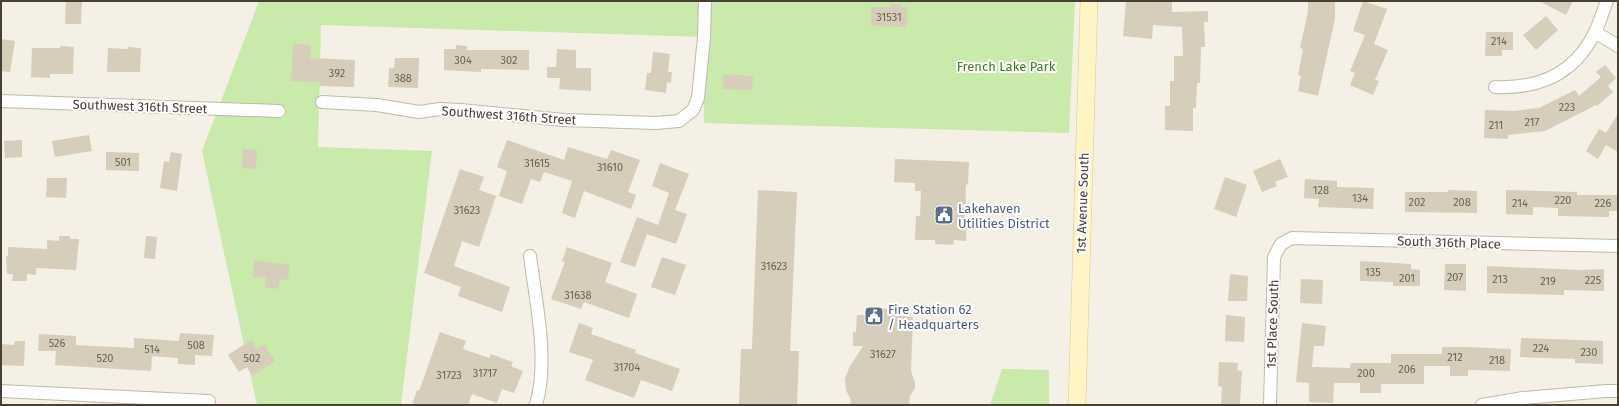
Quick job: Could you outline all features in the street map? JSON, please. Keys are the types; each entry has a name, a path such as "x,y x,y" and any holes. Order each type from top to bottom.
{"main road":[{"name":"1st Avenue South","path":"1077,405 1089,1"}],"street":[{"name":"Southwest 316th Street","path":"322,102 377,104 419,112 445,109 564,120 649,123 679,121 693,110 698,98 704,37 705,1"},
{"path":"1495,87 1522,87 1547,80 1559,74 1580,56 1595,32 1608,1"},
{"path":"1595,32 1618,46"},
{"name":"Southwest 316th Street","path":"1,101 279,111"},
{"name":"South 316th Place","path":"1281,244 1292,238 1618,246"},
{"name":"1st Place South","path":"1270,405 1274,257 1281,244"},
{"path":"530,256 542,351 540,384 536,405"},
{"path":"1,391 209,401"},
{"path":"1482,405 1523,402 1606,391 1618,391"}],"green space":[{"name":"French Lake Park","path":"259,1 1075,1 1069,133 704,123 704,37 321,25 318,147 432,151 401,405 257,405 202,151"},
{"path":"1002,369 1049,370 1049,405 990,405"}],"building":[{"path":"66,1 82,1 81,24 65,24"},
{"path":"1126,1 1172,1 1172,12 1208,11 1208,22 1204,22 1205,47 1201,47 1200,83 1197,83 1196,108 1193,108 1193,131 1165,130 1165,106 1170,106 1170,81 1174,81 1174,56 1183,56 1182,27 1153,25 1152,39 1123,36"},
{"path":"1308,1 1335,1 1335,19 1318,96 1298,91 1301,76 1298,75 1303,49 1300,48 1308,11"},
{"path":"1363,1 1387,9 1374,44 1388,50 1375,80 1379,81 1373,95 1350,85 1355,73 1350,71 1365,35 1353,31"},
{"path":"1539,1 1573,1 1566,15"},
{"path":"890,4 901,4 901,7 907,7 907,27 871,26 871,7 890,7"},
{"path":"1546,16 1558,30 1536,50 1523,35"},
{"path":"1486,32 1513,32 1513,50 1502,50 1502,56 1485,56"},
{"path":"1,39 15,41 10,72 1,71"},
{"path":"293,44 311,45 310,58 355,60 354,87 319,86 320,82 291,81"},
{"path":"456,45 467,46 467,50 529,50 529,70 481,69 481,72 444,70 444,49 456,49"},
{"path":"61,46 74,47 73,74 50,74 50,78 31,77 32,48 60,48"},
{"path":"128,47 141,48 140,72 107,72 108,48 128,49"},
{"path":"557,49 576,50 576,68 591,68 591,91 559,89 560,78 547,78 547,67 556,67"},
{"path":"653,52 670,54 668,72 672,72 671,83 667,82 666,93 645,90 647,73 651,73"},
{"path":"395,58 419,58 418,88 388,87 389,68 394,68"},
{"path":"1605,65 1616,78 1608,86 1613,92 1597,106 1596,105 1545,131 1508,135 1508,139 1484,138 1485,110 1514,111 1539,108 1575,90 1579,96 1601,77 1596,72"},
{"path":"723,74 753,76 752,90 723,89"},
{"path":"1618,114 1618,152 1606,145 1598,159 1586,151 1599,129 1606,133"},
{"path":"89,135 92,151 55,157 52,141"},
{"path":"22,140 22,157 5,158 4,141"},
{"path":"507,140 564,160 568,147 607,159 611,150 640,160 628,192 636,195 631,209 584,191 575,218 562,213 572,181 544,172 540,182 531,179 522,204 499,196 507,171 497,167"},
{"path":"243,149 257,150 256,169 242,168"},
{"path":"106,152 139,153 139,171 106,170"},
{"path":"171,152 182,154 177,191 160,188 164,161 169,162"},
{"path":"895,159 969,162 968,185 966,184 966,241 954,240 953,245 935,244 935,240 915,240 916,216 920,216 921,191 915,191 915,183 894,182"},
{"path":"1280,159 1288,177 1275,182 1277,186 1262,192 1253,171"},
{"path":"660,163 689,174 675,210 687,214 676,244 647,234 635,267 620,262 637,217 658,225 669,193 652,186"},
{"path":"460,169 484,177 479,190 496,196 479,247 462,241 454,266 510,287 502,312 458,296 461,287 424,273"},
{"path":"1225,177 1247,185 1236,217 1214,209"},
{"path":"47,178 67,178 66,198 46,197"},
{"path":"1305,179 1337,181 1337,187 1374,188 1373,209 1318,207 1319,199 1304,198"},
{"path":"758,190 797,192 790,351 799,351 797,405 739,405 741,349 752,349"},
{"path":"1448,190 1477,191 1477,213 1405,212 1405,192 1448,192"},
{"path":"1506,190 1577,192 1577,195 1618,195 1618,211 1609,211 1609,217 1558,216 1558,208 1533,207 1533,215 1506,214"},
{"path":"59,236 70,236 70,239 79,239 76,270 36,268 36,275 27,274 27,281 12,281 13,274 7,274 6,256 8,256 8,247 47,249 47,240 59,241"},
{"path":"146,236 157,237 155,259 144,258"},
{"path":"567,247 612,263 605,282 637,294 629,318 584,302 581,309 551,299 565,262 562,261"},
{"path":"662,257 686,265 675,295 651,287"},
{"path":"254,260 290,265 288,280 280,279 278,289 265,287 266,278 253,277"},
{"path":"1360,261 1411,264 1411,269 1420,270 1420,286 1393,286 1393,282 1360,281"},
{"path":"1445,264 1466,264 1466,291 1444,290"},
{"path":"1487,266 1582,270 1604,269 1604,291 1564,290 1564,295 1487,293"},
{"path":"1230,274 1248,276 1247,301 1228,301"},
{"path":"1301,279 1323,280 1322,304 1300,303"},
{"path":"877,308 901,310 901,316 913,317 911,371 915,388 910,396 909,405 850,405 851,400 846,390 845,379 849,368 863,346 853,346 853,332 856,332 857,315 868,315 868,309"},
{"path":"1226,315 1245,317 1244,342 1225,341"},
{"path":"579,323 593,328 591,334 636,350 635,353 680,369 672,391 641,380 634,398 585,380 593,360 569,352"},
{"path":"1302,323 1326,326 1324,346 1314,346 1312,367 1350,368 1351,363 1391,363 1391,354 1442,354 1442,347 1468,347 1511,349 1510,371 1468,370 1468,376 1450,376 1450,366 1424,366 1424,384 1381,384 1381,393 1360,393 1360,383 1334,383 1333,403 1309,402 1309,383 1296,382"},
{"path":"440,332 466,341 463,349 489,358 491,354 513,362 511,366 523,371 514,393 502,389 497,403 472,394 468,405 412,405 417,390 419,391"},
{"path":"180,333 214,335 212,356 195,355 195,365 178,364 178,358 152,356 151,371 55,365 56,351 38,351 39,334 76,336 76,345 134,348 134,338 179,341"},
{"path":"1521,338 1603,341 1603,364 1575,363 1575,359 1520,357"},
{"path":"251,340 257,349 264,344 275,361 252,376 247,367 239,372 228,355"},
{"path":"15,341 25,341 24,366 1,365 1,344 14,345"},
{"path":"1219,362 1238,363 1237,370 1242,371 1240,405 1221,405 1222,387 1218,386"}],"place":[{"name":"Lakehaven Utilities District","path":"944,215"},
{"name":"Fire Station 62 / Headquarters","path":"874,316"}]}
